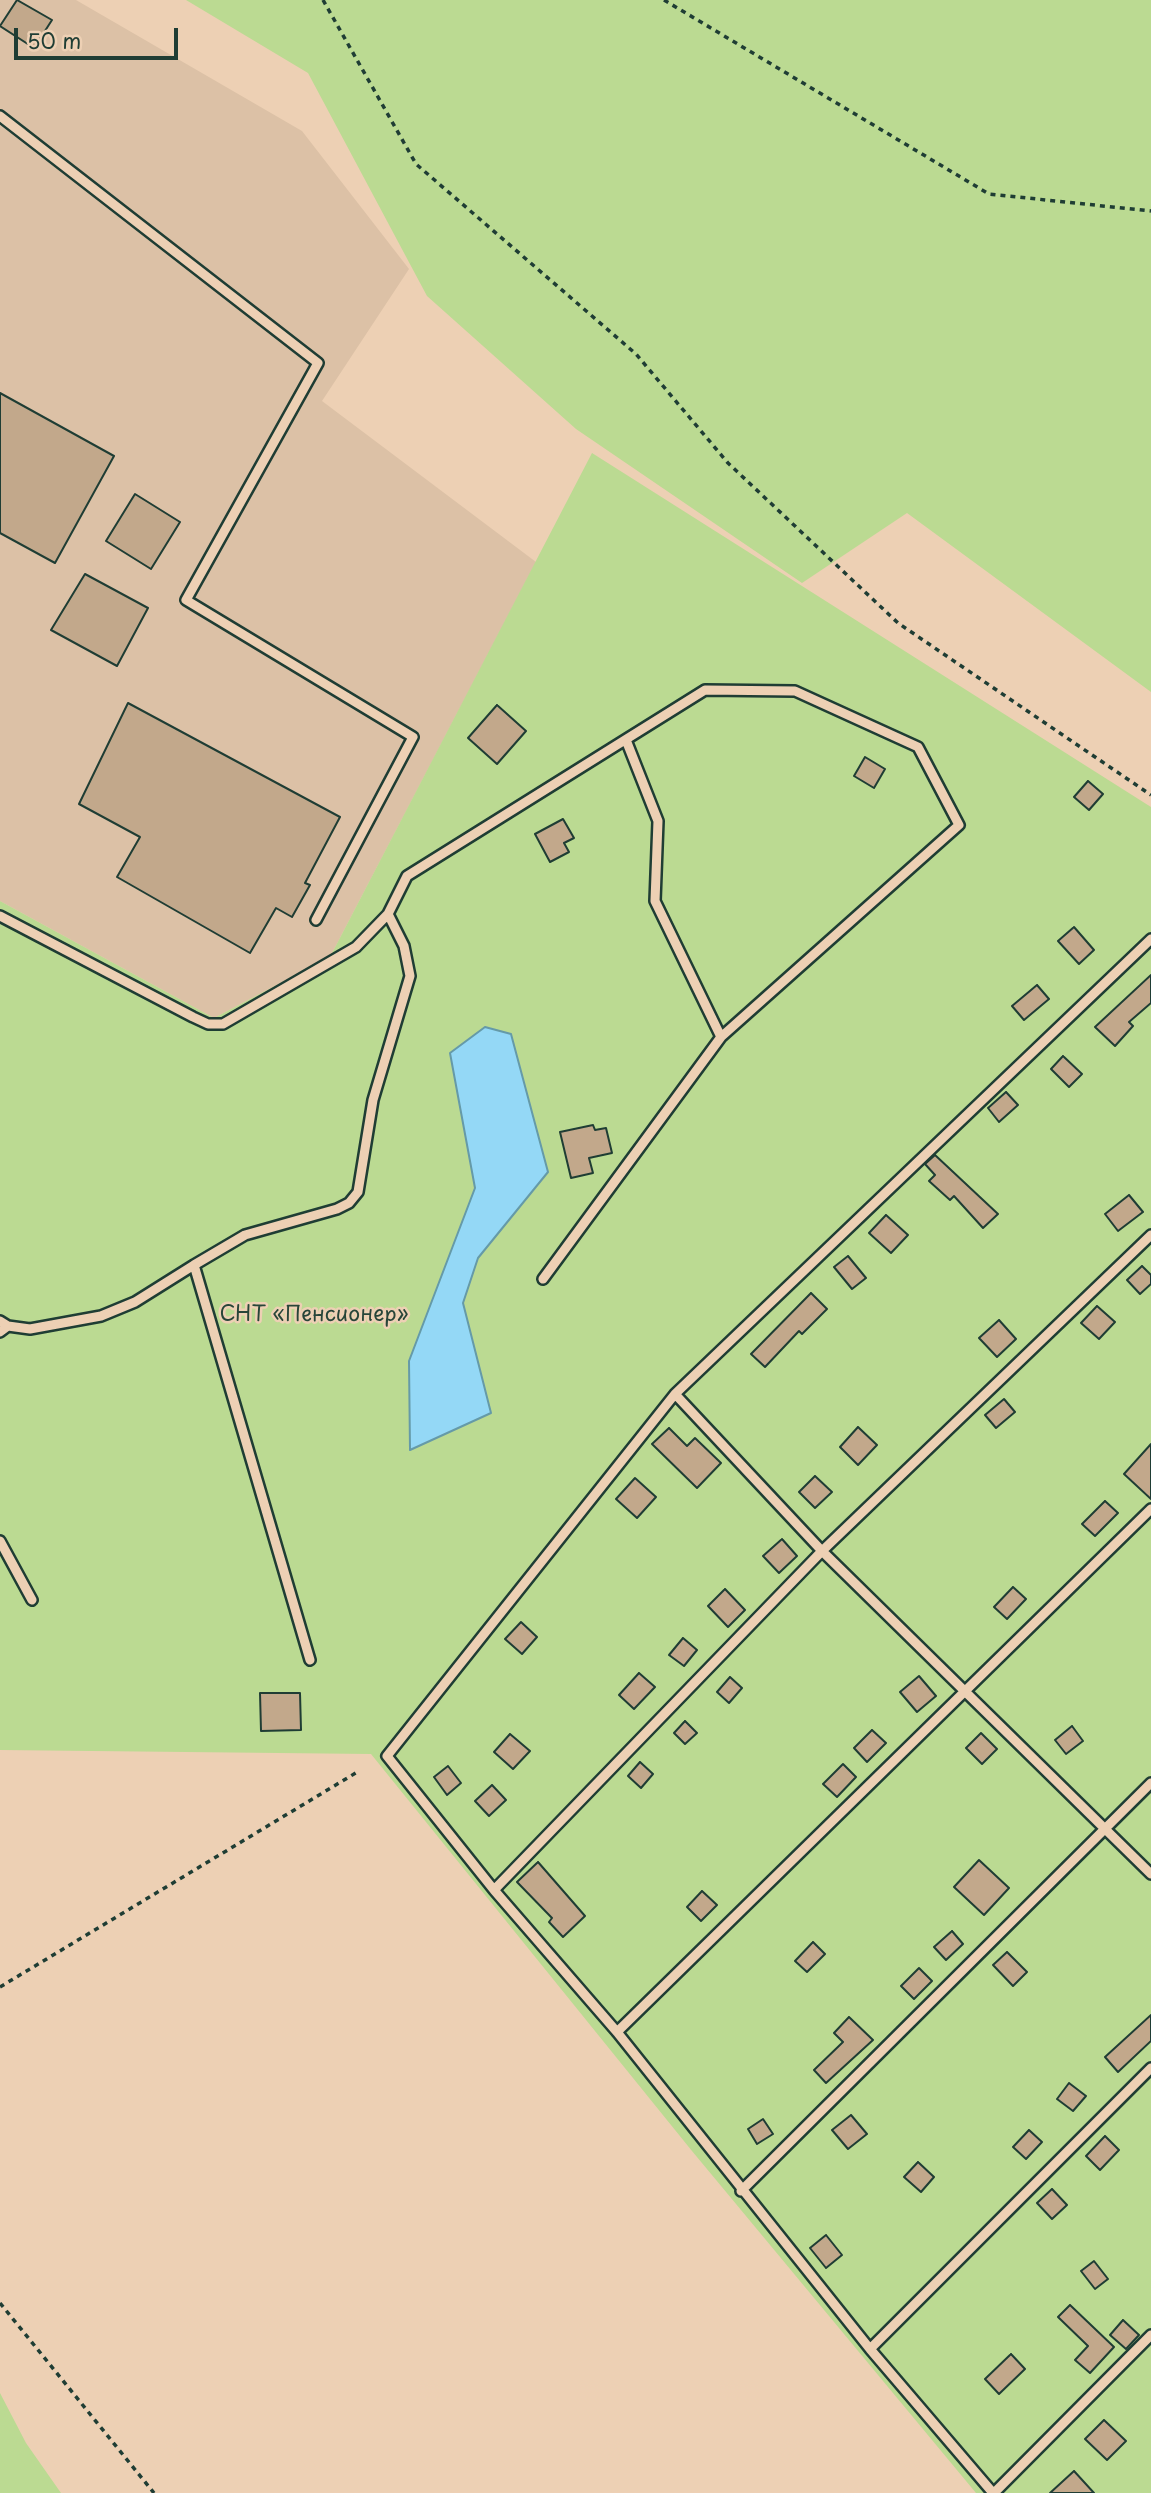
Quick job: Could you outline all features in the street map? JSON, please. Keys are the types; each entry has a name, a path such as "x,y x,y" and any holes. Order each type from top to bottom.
{"lane":[{"path":"0,116 318,363 186,600 413,737 316,920"},
{"path":"0,916 208,1024 223,1024 340,958 366,938 388,914 407,876 705,690 795,691 918,747 960,825 721,1037 543,1279"},
{"path":"626,740 658,821 654,901 721,1037"},
{"path":"3,1326 30,1329 101,1316 135,1302 245,1234 337,1209 349,1203 358,1192 373,1100 410,976 404,946 388,914"},
{"path":"1151,939 675,1394 387,1756 494,1890 617,2032 741,2191 870,2349 993,2493 1151,2335"},
{"path":"494,1890 822,1551 1151,1235"},
{"path":"194,1265 310,1660"},
{"path":"675,1394 822,1551 966,1689 1104,1830 1151,1874"},
{"path":"617,2032 1151,1509"},
{"path":"0,1541 32,1600"},
{"path":"741,2191 1151,1783"},
{"path":"870,2349 1151,2068"}],"path":[{"path":"323,0 416,164 636,354 728,463 898,624 1151,795"},
{"path":"664,0 989,194 1151,211"},
{"path":"0,1987 359,1771"},
{"path":"0,2303 154,2493"}],"shaded area":[{"path":"0,0 76,0 302,131 409,269 322,401 536,562 330,957 214,1018 0,901"}],"green space":[{"path":"186,0 1151,0 1151,692 907,513 802,583 576,429 427,296 308,73"},
{"name":"СНТ «Пенсионер»","path":"592,453 1151,807 1151,2493 976,2493 692,2151 371,1754 0,1750 0,901 214,1018 330,957"},
{"path":"0,2393 26,2443 61,2493 0,2493"}],"water":[{"path":"485,1027 511,1034 548,1172 478,1258 463,1303 491,1413 410,1450 409,1361 475,1188 450,1053"}],"building":[{"path":"17,0 52,20 34,48 0,26"},
{"path":"0,393 114,456 55,563 0,533"},
{"path":"135,494 180,522 151,569 106,541"},
{"path":"85,574 148,608 117,666 51,630"},
{"path":"128,703 340,817 305,883 310,885 292,917 276,908 250,953 117,877 140,837 79,804"},
{"path":"497,705 526,731 497,764 468,738"},
{"path":"865,757 885,769 874,788 854,776"},
{"path":"1088,781 1103,794 1089,810 1074,797"},
{"path":"563,819 574,838 564,843 569,852 550,862 535,834"},
{"path":"1074,927 1094,950 1079,964 1058,941"},
{"path":"1151,975 1151,1003 1129,1022 1133,1026 1115,1046 1095,1027"},
{"path":"1037,985 1049,999 1024,1020 1012,1006"},
{"path":"1063,1056 1082,1074 1069,1087 1051,1069"},
{"path":"1006,1092 1018,1105 999,1122 988,1108"},
{"path":"593,1125 595,1130 606,1128 612,1153 589,1158 593,1173 571,1178 560,1132"},
{"path":"935,1155 998,1214 983,1228 954,1196 950,1200 929,1181 935,1175 925,1164"},
{"path":"1129,1195 1143,1212 1118,1231 1105,1214"},
{"path":"886,1215 908,1235 891,1253 869,1233"},
{"path":"848,1256 866,1278 852,1289 834,1267"},
{"path":"1142,1266 1151,1275 1151,1284 1140,1294 1127,1280"},
{"path":"811,1293 827,1309 802,1334 799,1331 765,1367 751,1354"},
{"path":"1097,1306 1115,1322 1099,1339 1081,1323"},
{"path":"999,1320 1016,1339 997,1357 979,1338"},
{"path":"1004,1399 1015,1412 996,1428 985,1415"},
{"path":"858,1427 877,1445 858,1465 840,1447"},
{"path":"669,1428 687,1446 695,1438 721,1463 697,1488 652,1444"},
{"path":"1151,1444 1151,1499 1124,1474"},
{"path":"815,1476 832,1492 815,1508 799,1492"},
{"path":"635,1478 656,1497 637,1518 616,1499"},
{"path":"1105,1501 1118,1513 1095,1536 1082,1524"},
{"path":"782,1539 797,1556 779,1573 763,1556"},
{"path":"1013,1587 1026,1599 1007,1619 994,1607"},
{"path":"725,1589 745,1610 728,1627 708,1606"},
{"path":"521,1622 537,1637 522,1654 505,1639"},
{"path":"683,1638 697,1650 684,1666 669,1655"},
{"path":"639,1673 655,1687 634,1709 619,1695"},
{"path":"919,1676 936,1696 917,1712 900,1692"},
{"path":"730,1677 742,1688 729,1703 717,1692"},
{"path":"260,1693 300,1693 301,1730 261,1731"},
{"path":"685,1721 697,1733 685,1744 674,1733"},
{"path":"1072,1726 1083,1741 1066,1754 1055,1740"},
{"path":"872,1730 886,1743 867,1762 854,1748"},
{"path":"981,1733 997,1749 982,1764 966,1748"},
{"path":"510,1734 530,1751 513,1769 494,1752"},
{"path":"640,1762 653,1774 641,1788 628,1776"},
{"path":"843,1764 856,1777 837,1797 823,1784"},
{"path":"448,1766 461,1783 447,1795 434,1777"},
{"path":"492,1785 506,1800 489,1816 475,1801"},
{"path":"979,1860 1009,1888 984,1915 954,1887"},
{"path":"538,1862 585,1916 563,1937 549,1922 552,1918 517,1882"},
{"path":"702,1891 717,1905 701,1921 687,1907"},
{"path":"952,1931 963,1944 946,1960 934,1947"},
{"path":"813,1942 825,1954 807,1972 795,1961"},
{"path":"1007,1952 1027,1972 1013,1986 993,1965"},
{"path":"919,1968 932,1981 914,1999 901,1986"},
{"path":"1151,2015 1151,2041 1118,2072 1105,2057"},
{"path":"849,2017 873,2040 826,2083 814,2070 843,2042 834,2033"},
{"path":"1069,2083 1086,2096 1073,2111 1057,2099"},
{"path":"851,2115 867,2134 848,2149 832,2130"},
{"path":"763,2119 773,2134 757,2144 748,2129"},
{"path":"1029,2130 1042,2142 1026,2159 1013,2147"},
{"path":"1105,2136 1119,2150 1100,2170 1086,2156"},
{"path":"918,2162 934,2177 921,2192 904,2177"},
{"path":"1052,2189 1067,2205 1052,2219 1037,2203"},
{"path":"826,2235 842,2255 826,2268 810,2248"},
{"path":"1094,2261 1108,2279 1095,2289 1081,2271"},
{"path":"1070,2305 1114,2347 1090,2373 1075,2360 1088,2346 1058,2317"},
{"path":"1123,2320 1139,2335 1126,2349 1110,2335"},
{"path":"1011,2354 1025,2369 999,2394 985,2379"},
{"path":"1104,2420 1126,2441 1107,2460 1085,2439"},
{"path":"1074,2471 1094,2493 1050,2493"}]}
